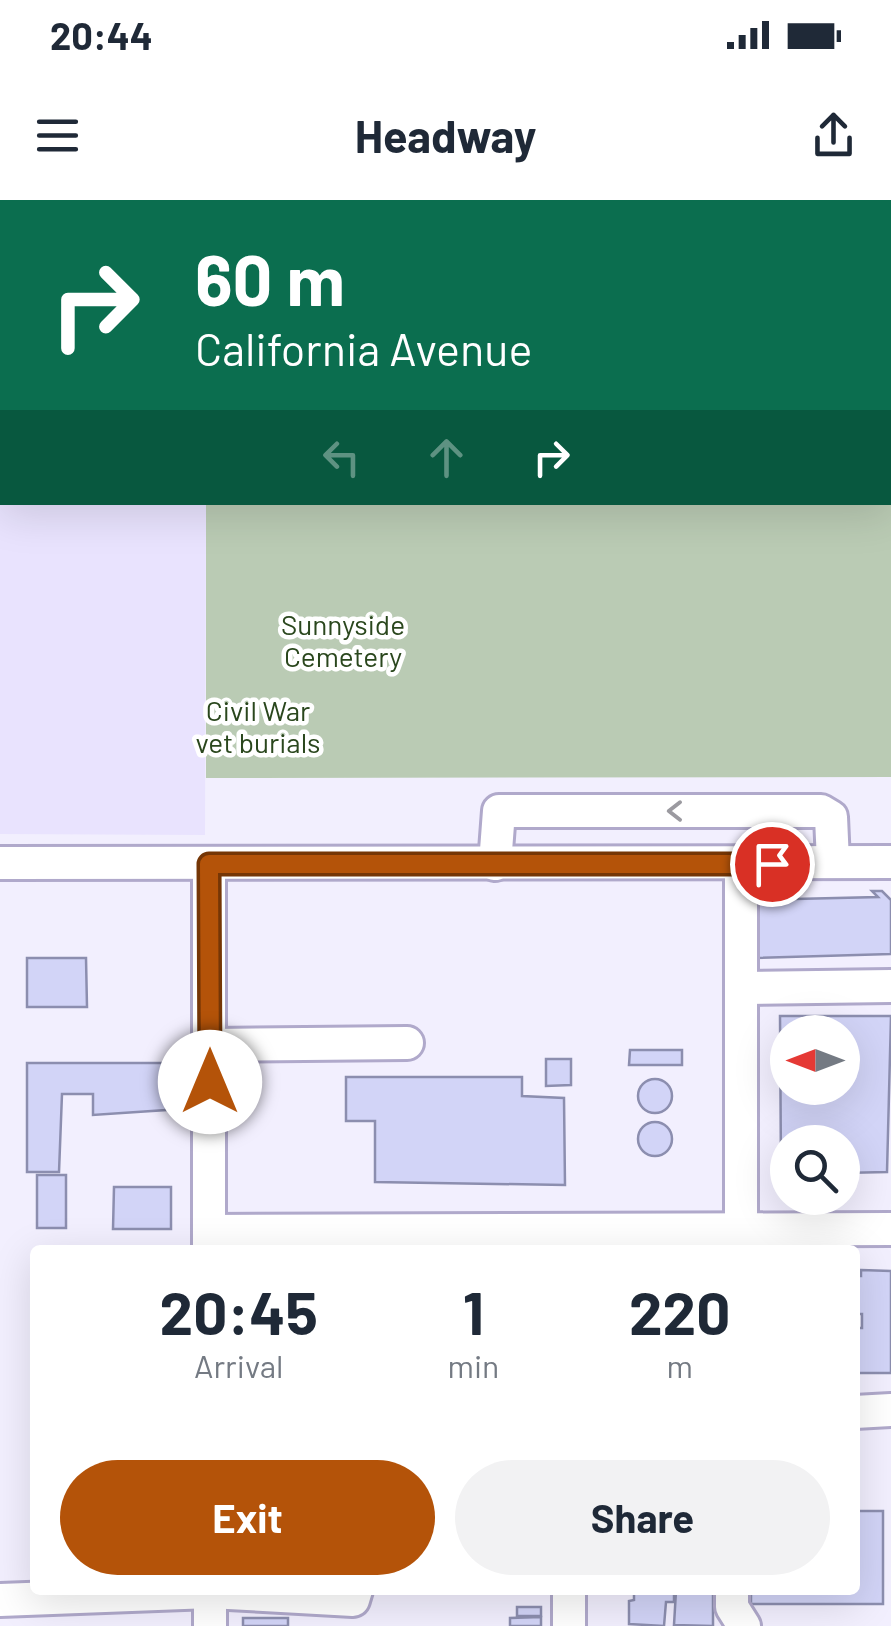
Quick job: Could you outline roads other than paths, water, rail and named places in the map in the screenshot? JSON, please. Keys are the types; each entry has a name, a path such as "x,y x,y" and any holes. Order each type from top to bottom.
{"street":[{"path":"495,864 498,811 820,812 831,817 832,862"},
{"path":"0,863 891,862"},
{"path":"209,864 209,1240 568,1239 741,1228 891,1229"},
{"path":"741,864 741,1228"},
{"path":"742,988 891,986"},
{"path":"210,1045 407,1043"},
{"path":"860,1412 891,1410"},
{"path":"0,1600 117,1595"},
{"path":"210,1595 210,1626"},
{"path":"274,1595 353,1600 354,1595"},
{"path":"569,1595 569,1626"},
{"path":"732,1595 732,1607 744,1626"}],"park label":[{"name":"Sunnyside Cemetery","path":"343,640"},
{"name":"Civil War vet burials","path":"258,726"}]}
